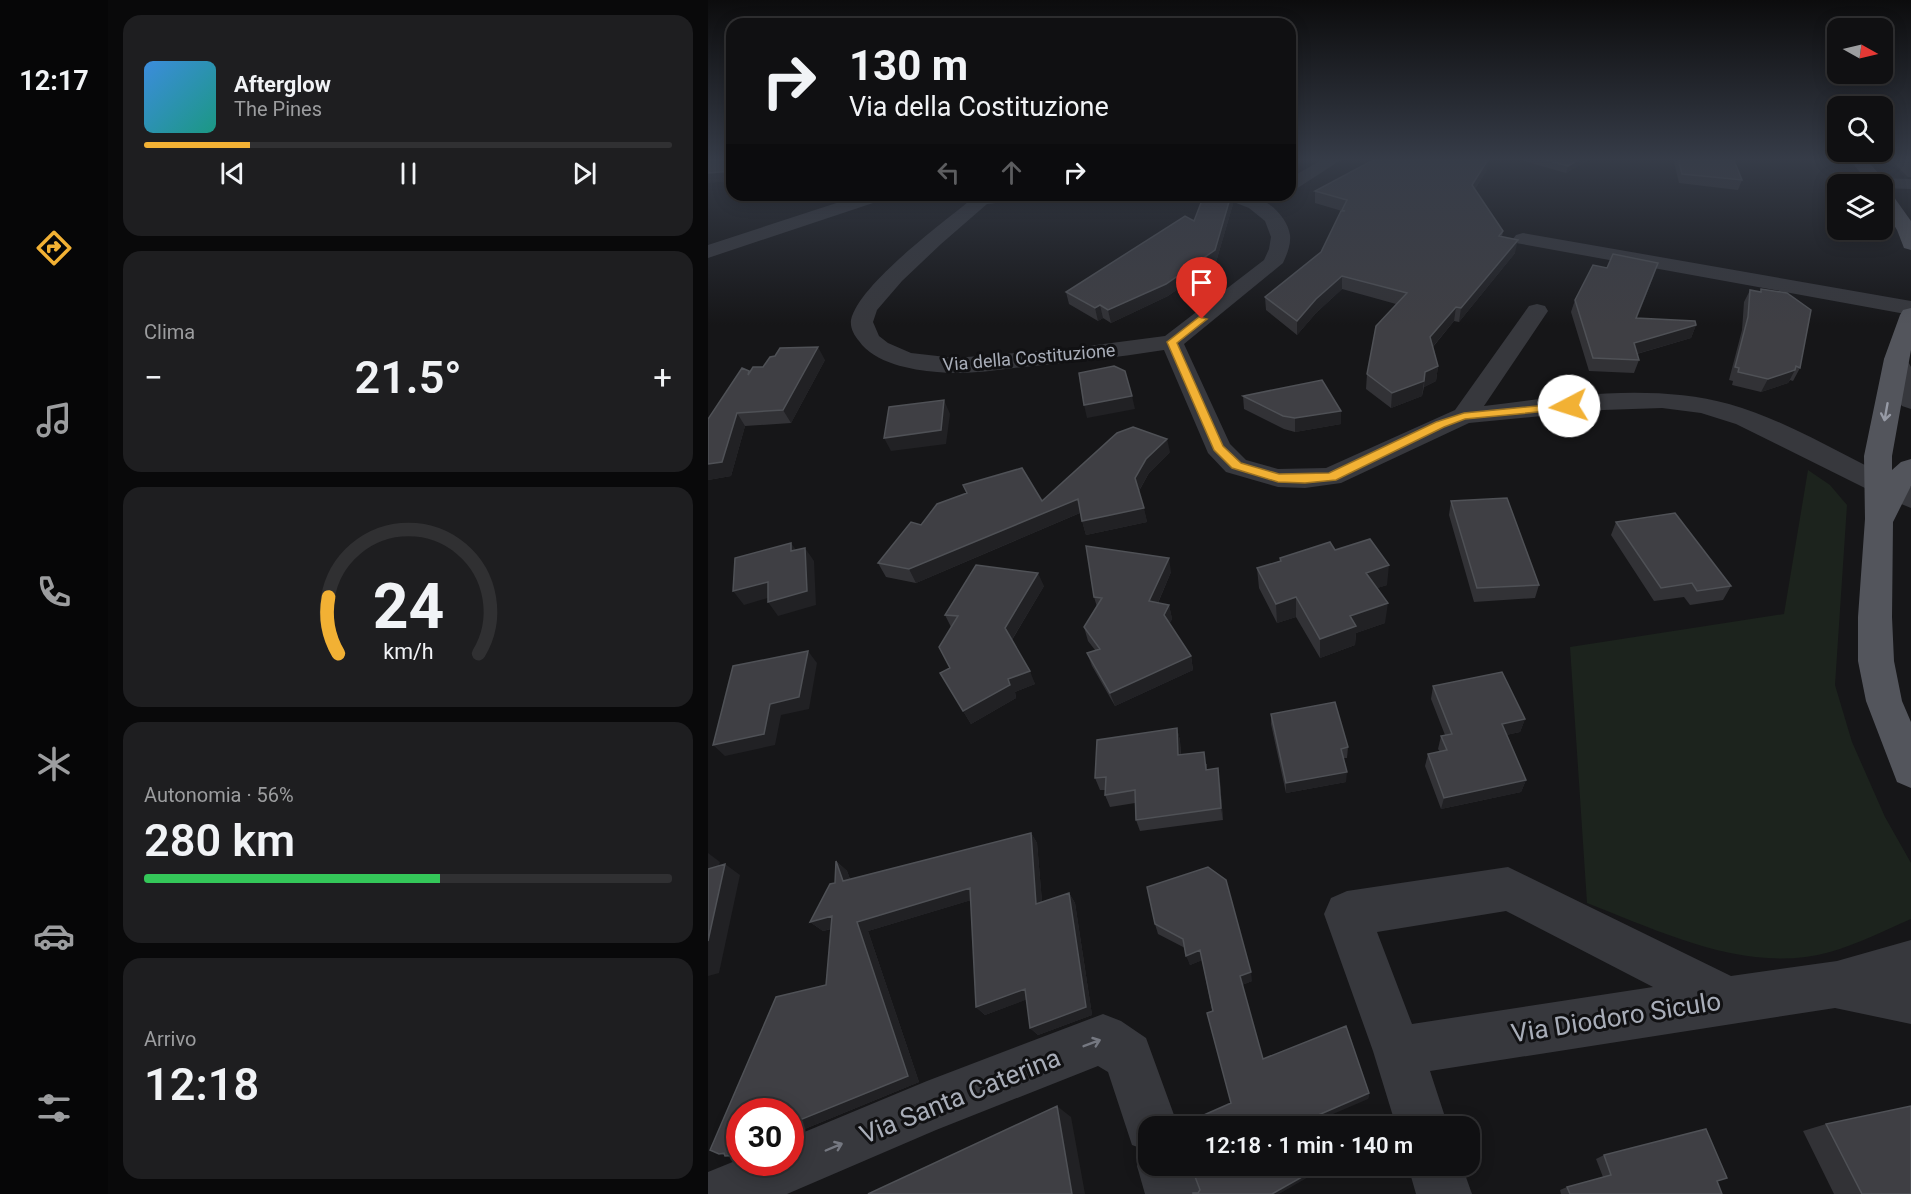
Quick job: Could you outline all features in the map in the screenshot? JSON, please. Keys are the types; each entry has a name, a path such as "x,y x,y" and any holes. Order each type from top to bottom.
{"main road":[{"path":"1897,214 1910,235"},
{"path":"1911,315 1896,359 1878,456 1898,485 1878,522 1876,661 1884,700 1911,770"}],"street":[{"path":"708,252 823,214"},
{"name":"Via della Costituzione","path":"963,214 893,277 870,302 862,321 867,337 884,351 903,360 938,365 971,365 1172,342"},
{"path":"1272,214 1279,231 1280,249 1273,263 1172,342 1218,447 1236,466 1278,478 1331,477 1440,425 1464,416 1634,400 1684,401 1720,410 1763,425 1898,485"},
{"path":"1523,238 1911,308"},
{"path":"1464,416 1537,310"},
{"path":"1896,359 1911,402"},
{"path":"1419,1116 1398,1051 1347,914 1508,889 1728,1000"},
{"path":"1835,984 1911,963"},
{"name":"Via Diodoro Siculo","path":"1398,1051 1835,984 1911,1000"},
{"name":"Via Santa Caterina","path":"722,1194 927,1107 1103,1039 1128,1056 1148,1116"},
{"path":"1167,1176 1173,1194"},
{"path":"1438,1176 1444,1194"}],"shaded area":[{"path":"1808,470 1830,485 1847,505 1835,685 1852,742 1885,817 1911,863 1911,919 1830,952 1799,958 1768,958 1706,947 1587,903 1570,647 1784,614"}],"building":[{"path":"1197,214 1226,214 1215,250 1166,284 1108,310 1100,305 1095,308 1066,292 1185,216 1194,221"},
{"path":"1340,214 1491,214 1503,231 1499,236 1518,240 1461,308 1456,307 1430,337 1438,366 1425,372 1424,381 1392,393 1367,374 1376,326 1407,293 1342,276 1316,299 1297,321 1265,297 1321,252"},
{"path":"1613,254 1658,263 1636,318 1695,321 1696,325 1634,343 1639,360 1593,358 1575,300 1593,265 1607,268"},
{"path":"1761,289 1787,293 1811,310 1800,368 1796,366 1795,370 1768,379 1738,372 1739,368 1735,367 1748,317 1750,290 1761,292"},
{"path":"818,347 783,410 737,413 722,462 708,464 708,419 742,368 749,371 748,375 753,367 763,367 780,348"},
{"path":"1114,366 1125,371 1132,396 1084,405 1079,373"},
{"path":"1322,380 1341,411 1295,418 1283,416 1243,396"},
{"path":"944,400 941,430 884,438 889,407"},
{"path":"1133,427 1167,439 1146,459 1135,478 1144,508 1082,521 1078,499 909,569 878,563 911,522 921,525 937,504 967,493 963,485 1022,468 1042,501 1117,433"},
{"path":"1507,498 1539,585 1477,588 1451,501"},
{"path":"1675,513 1731,586 1697,591 1692,583 1661,588 1616,522"},
{"path":"1370,539 1389,565 1366,573 1388,603 1350,616 1356,626 1320,639 1296,597 1276,604 1257,568 1330,542 1335,550"},
{"path":"791,543 791,551 805,548 807,591 768,602 768,582 733,591 735,558"},
{"path":"1086,546 1169,558 1149,601 1169,605 1164,615 1191,656 1110,693 1087,653 1100,649 1084,627 1102,598 1094,597"},
{"path":"976,565 1038,573 1005,628 1030,671 1008,679 1010,685 963,711 940,673 950,668 939,647 958,616 945,615"},
{"path":"808,651 799,697 770,704 764,734 713,745 733,666"},
{"path":"1502,672 1525,719 1502,724 1526,780 1444,798 1428,754 1447,750 1441,736 1452,734 1433,686"},
{"path":"1335,702 1348,747 1341,749 1347,772 1286,783 1271,714"},
{"path":"1177,728 1178,755 1204,752 1206,770 1218,768 1221,808 1136,820 1135,790 1105,795 1106,777 1095,778 1097,740"},
{"path":"1031,833 1036,904 1069,893 1086,1007 1030,1028 1025,989 976,1007 970,888 857,922 908,1076 804,1118 804,1098 732,1098 776,997 826,985 832,916 810,922 830,884 835,883 836,861 843,881"},
{"path":"725,864 708,941 708,869"},
{"path":"1208,867 1226,880 1251,972 1240,976 1263,1059 1346,1026 1369,1093 1316,1116 1202,1116 1231,1103 1207,1013 1213,1011 1200,950 1186,956 1183,939 1155,924 1147,887"},
{"path":"1057,1106 1072,1194 868,1194"},
{"path":"1911,1106 1911,1194 1862,1194 1826,1124"},
{"path":"726,1113 726,1156 724,1153 719,1154 710,1150"},
{"path":"1706,1129 1727,1178 1717,1181 1722,1194 1570,1194 1567,1187 1611,1175 1604,1155"},
{"path":"1195,1176 1304,1176 1272,1194 1193,1194 1200,1190"}],"route":[{"path":"1202,319 1172,342 1218,447 1236,466 1278,478 1331,477 1352,469 1440,425 1464,416 1569,406"}]}
